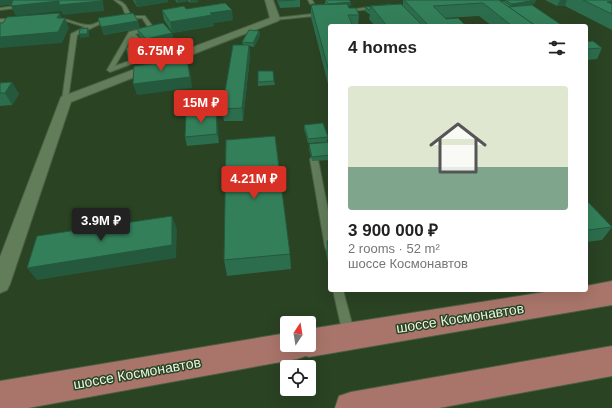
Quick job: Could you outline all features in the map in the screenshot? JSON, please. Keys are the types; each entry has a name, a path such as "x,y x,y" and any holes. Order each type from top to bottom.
{"main road":[{"name":"шоссе Космонавтов","path":"316,342 612,293"},
{"name":"шоссе Космонавтов","path":"0,397 280,348"},
{"path":"351,408 612,361"}],"street":[{"path":"0,284 64,100 276,19 268,0"}],"lane":[{"path":"116,0 124,5 129,17"},
{"path":"124,5 130,2"},
{"path":"0,9 32,5"},
{"path":"338,12 386,6"},
{"path":"276,19 331,13"},
{"path":"122,18 143,17 151,28 131,33 110,70 132,62 130,48 141,44 131,33"},
{"path":"50,19 63,19 90,27"},
{"path":"0,21 22,20"},
{"path":"64,100 74,34 101,22 115,20"},
{"path":"314,159 328,236"},
{"path":"338,292 349,336"}],"building":[{"path":"13,0 101,1 59,5 59,1 11,6"},
{"path":"325,0 349,0 351,2 329,4"},
{"path":"404,0 499,0 533,24 509,24 483,3 433,6 446,19 458,18 464,24 427,24"},
{"path":"505,0 536,0 512,4"},
{"path":"583,0 612,0 607,2 612,4 612,14"},
{"path":"500,1 503,1 511,6 509,7"},
{"path":"225,3 232,10 210,13 212,15 170,22 162,10 184,6 186,9"},
{"path":"347,4 349,8 356,8 359,15 348,15 352,24 328,24 328,68 311,5"},
{"path":"401,4 421,24 385,24 371,6"},
{"path":"532,5 560,24 533,24 509,7"},
{"path":"371,6 370,10 365,7"},
{"path":"60,13 57,18 65,18 58,32 0,37 0,23 3,23 7,17"},
{"path":"133,13 138,21 101,27 98,18"},
{"path":"163,23 172,33 146,39 137,29"},
{"path":"88,28 87,34 79,34 80,29"},
{"path":"249,30 259,31 253,43 242,42"},
{"path":"141,40 150,46 162,43 166,45 144,52 131,42"},
{"path":"593,41 602,48 588,49 588,42"},
{"path":"233,45 249,45 242,108 222,109"},
{"path":"187,60 190,77 133,84 134,66"},
{"path":"258,71 273,71 274,81 258,82"},
{"path":"12,82 5,93 0,93 0,83"},
{"path":"216,111 217,134 185,137 186,114"},
{"path":"323,123 328,137 308,139 304,125"},
{"path":"275,136 290,254 224,260 226,140"},
{"path":"328,142 328,155 312,157 309,144"},
{"path":"588,202 612,227 588,230"},
{"path":"172,216 172,245 27,268 37,236"}]}
